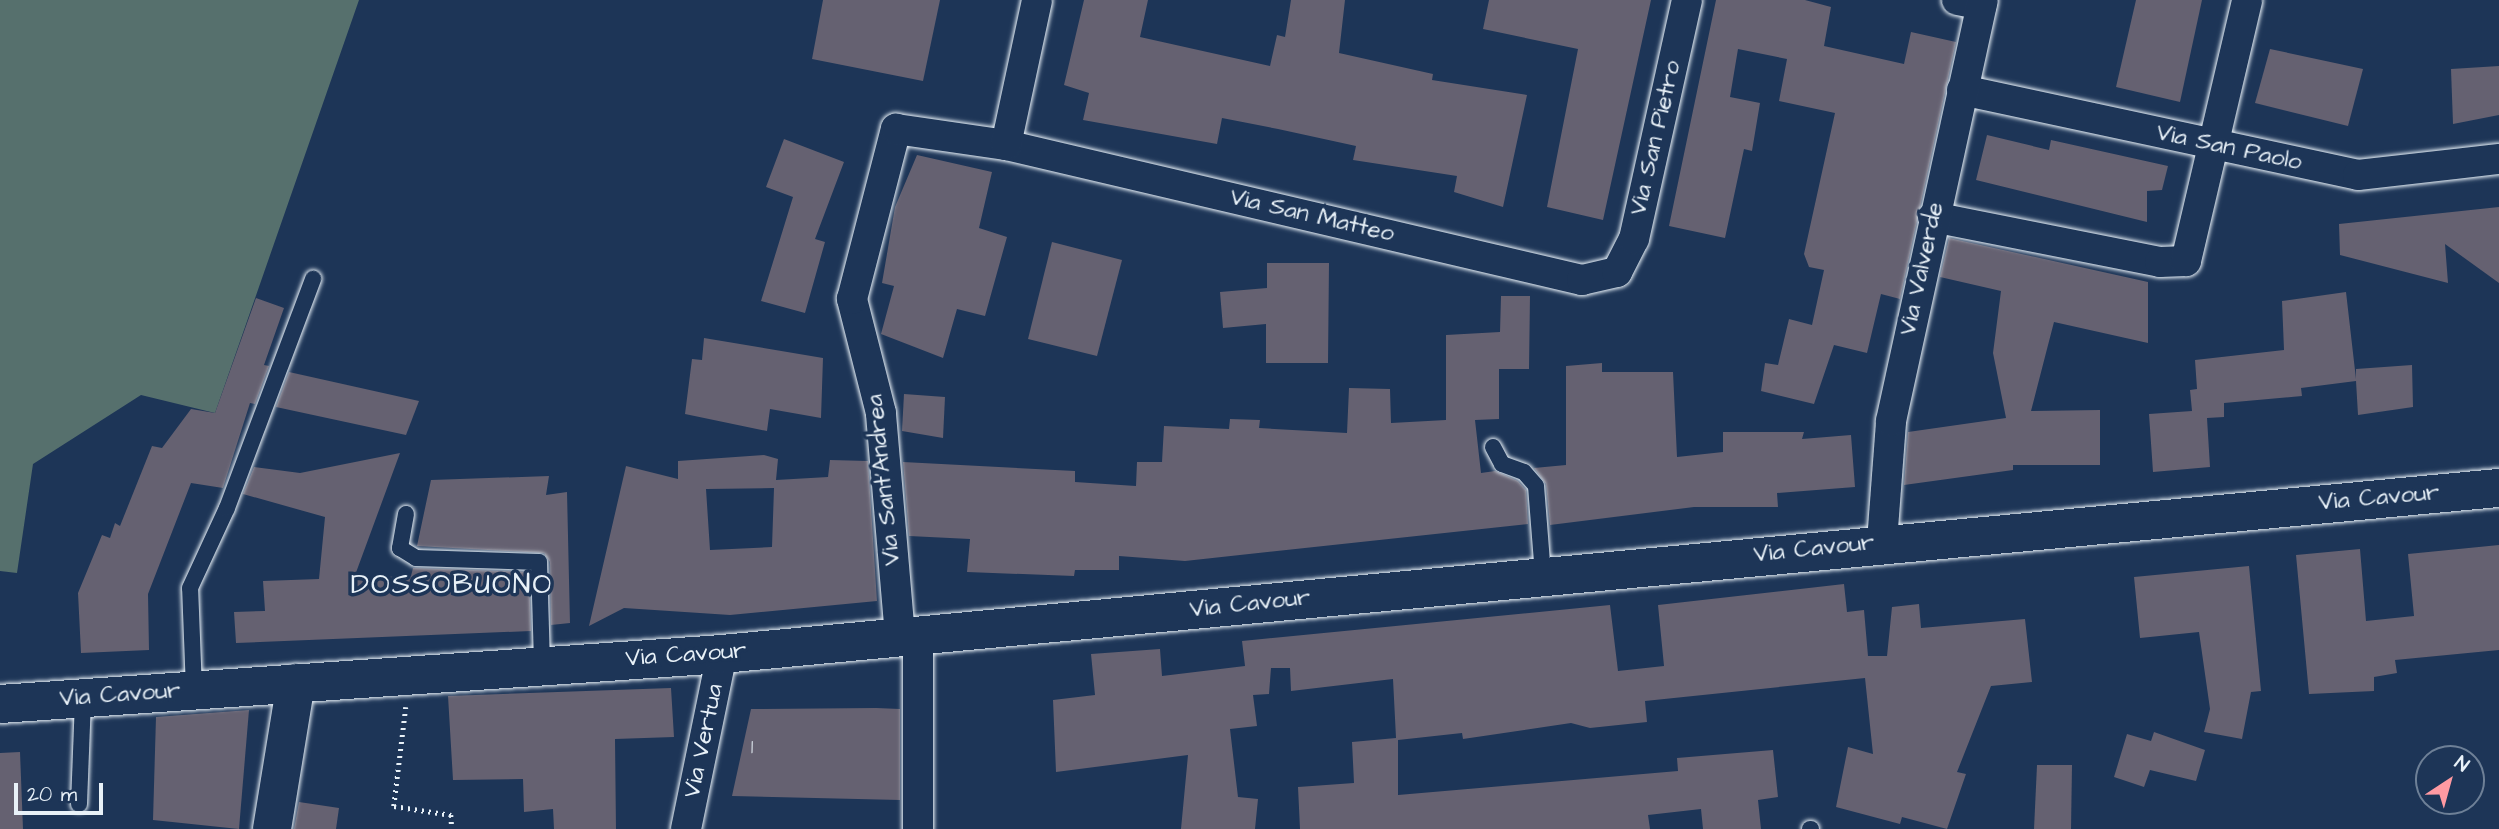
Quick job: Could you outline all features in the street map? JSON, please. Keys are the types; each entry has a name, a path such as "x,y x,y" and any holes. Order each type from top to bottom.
{"main road":[{"name":"Via Cavour","path":"0,704 542,664 722,654 1882,542 2499,488"},
{"path":"272,829 296,683"}],"street":[{"path":"1006,145 1037,0"},
{"name":"Via San Pietro","path":"1617,272 1634,239 1687,0"},
{"path":"1933,217 2160,262 2186,261 2247,0"},
{"name":"Via Valverde","path":"1882,542 1891,421 1962,90 1974,2"},
{"name":"Via San Paolo","path":"1962,90 2358,175 2499,159"},
{"name":"Via Sant'Andrea","path":"909,635 881,413 852,299 896,129 1006,145"},
{"name":"Via San Matteo","path":"1006,145 1582,279 1617,272"},
{"path":"909,635 918,829"},
{"name":"Via Vertua","path":"686,829 722,654"}],"lane":[{"path":"194,690 190,588 232,495 313,279"},
{"path":"1493,447 1502,464 1524,472 1536,486 1543,575"},
{"path":"406,514 400,548 416,558 539,562 542,664"},
{"path":"79,804 83,699"}],"path":[{"path":"409,675 394,806 451,815 452,829"}],"green space":[{"path":"0,0 359,0 215,413 141,395 33,464 17,573 0,571"}],"building":[{"path":"823,0 940,0 923,81 812,59"},
{"path":"1084,0 1148,0 1140,37 1270,66 1277,35 1285,37 1291,0 1345,0 1339,53 1433,74 1432,80 1527,95 1503,207 1454,192 1457,176 1353,160 1356,146 1278,129 1222,118 1217,144 1083,120 1089,93 1064,85"},
{"path":"1489,0 1651,0 1603,220 1547,207 1578,49 1483,29"},
{"path":"1716,0 1805,0 1831,7 1824,46 1904,64 1911,32 1956,42 1900,299 1881,294 1867,353 1834,345 1814,404 1761,391 1765,363 1778,365 1789,319 1812,325 1824,270 1809,267 1804,254 1835,113 1779,101 1787,59 1738,49 1730,97 1760,103 1752,151 1744,149 1725,238 1669,226"},
{"path":"2136,0 2202,0 2180,102 2116,87"},
{"path":"2270,49 2363,69 2348,126 2255,103"},
{"path":"2499,66 2499,115 2453,124 2451,69"},
{"path":"1987,135 2049,150 2051,140 2168,166 2162,190 2147,191 2147,222 1976,180"},
{"path":"784,139 844,162 815,239 825,242 805,313 761,301 793,197 766,187"},
{"path":"917,155 992,172 979,228 1007,237 985,316 957,309 943,358 881,334 894,286 882,283 895,207"},
{"path":"2499,207 2499,283 2445,244 2448,283 2340,255 2339,224"},
{"path":"1949,238 2148,282 2148,343 2054,322 2031,411 2100,410 2100,465 2013,465 2013,470 1904,485 1908,432 2006,418 1993,353 2001,291 1940,277"},
{"path":"1052,242 1122,260 1097,356 1028,339"},
{"path":"1267,263 1329,263 1328,363 1266,363 1266,324 1223,328 1220,292 1267,288"},
{"path":"2346,292 2356,379 2356,369 2412,365 2413,407 2358,415 2356,381 2301,388 2302,396 2224,403 2224,417 2207,418 2210,467 2153,472 2149,414 2192,411 2190,390 2197,389 2195,360 2284,350 2282,301"},
{"path":"1501,296 1530,296 1529,369 1499,369 1499,419 1475,420 1481,473 1495,471 1518,481 1526,490 1528,524 1185,561 1119,556 1119,570 1075,570 1074,576 967,572 970,539 909,536 903,462 1075,471 1075,482 1136,486 1137,462 1162,462 1164,426 1229,429 1230,419 1260,420 1259,428 1347,433 1349,388 1390,389 1391,423 1446,420 1446,335 1500,332"},
{"path":"256,298 284,308 264,365 269,366 255,404 250,403 223,488 191,483 148,594 149,650 81,653 78,593 102,535 110,538 115,523 120,526 152,446 162,448 191,409 215,413"},
{"path":"704,338 823,358 821,418 770,409 767,431 685,414 692,359 702,360"},
{"path":"1602,363 1602,372 1673,372 1677,457 1723,452 1723,432 1804,432 1802,439 1851,435 1855,487 1777,493 1778,507 1694,507 1550,525 1546,484 1534,468 1566,465 1566,366"},
{"path":"289,372 419,401 406,435 276,407"},
{"path":"904,394 945,397 943,438 902,431"},
{"path":"400,453 354,578 411,576 413,568 529,572 531,631 236,643 234,612 265,611 263,581 319,579 325,517 243,494 254,467 300,473"},
{"path":"764,455 778,459 776,480 828,477 830,460 868,461 877,601 730,615 624,608 589,626 626,466 678,479 678,461","holes":["774,488 772,547 710,550 706,489"]},
{"path":"549,476 546,495 567,492 570,623 551,625 550,562 544,553 417,546 431,480"},
{"path":"2499,545 2499,650 2395,660 2397,673 2374,677 2374,691 2309,694 2296,555 2360,549 2366,621 2414,616 2408,554"},
{"path":"2249,566 2261,691 2251,692 2242,739 2204,732 2210,709 2199,632 2140,638 2134,577"},
{"path":"1844,584 1847,612 1864,610 1868,656 1887,656 1892,607 1919,604 1921,628 2025,619 2032,682 1991,686 1957,772 1966,774 1947,829 1902,817 1900,824 1836,807 1848,747 1873,754 1865,678 1645,701 1647,722 1590,728 1571,723 1463,739 1462,733 1398,740 1398,795 1678,771 1677,758 1773,750 1778,797 1758,800 1761,829 1703,829 1701,809 1648,815 1650,829 1300,829 1298,787 1354,783 1352,742 1396,738 1393,679 1291,691 1290,668 1271,668 1269,694 1253,695 1257,726 1230,729 1238,797 1258,799 1255,829 1181,829 1188,755 1056,772 1053,700 1095,695 1091,654 1160,649 1162,676 1245,666 1242,641 1610,605 1618,671 1664,666 1658,605"},
{"path":"671,688 674,737 615,739 616,829 554,829 553,809 524,812 523,779 453,780 448,696"},
{"path":"751,709 900,709 900,800 732,796"},
{"path":"249,710 239,829 153,820 156,717"},
{"path":"2154,732 2205,750 2196,781 2150,770 2144,787 2114,777 2127,734 2151,741"},
{"path":"20,752 23,829 0,829 0,753"},
{"path":"2037,765 2072,765 2071,829 2034,829"},
{"path":"299,802 339,808 336,829 294,829"}],"district":[{"name":"DOSSOBUONO","path":"452,585"}]}
